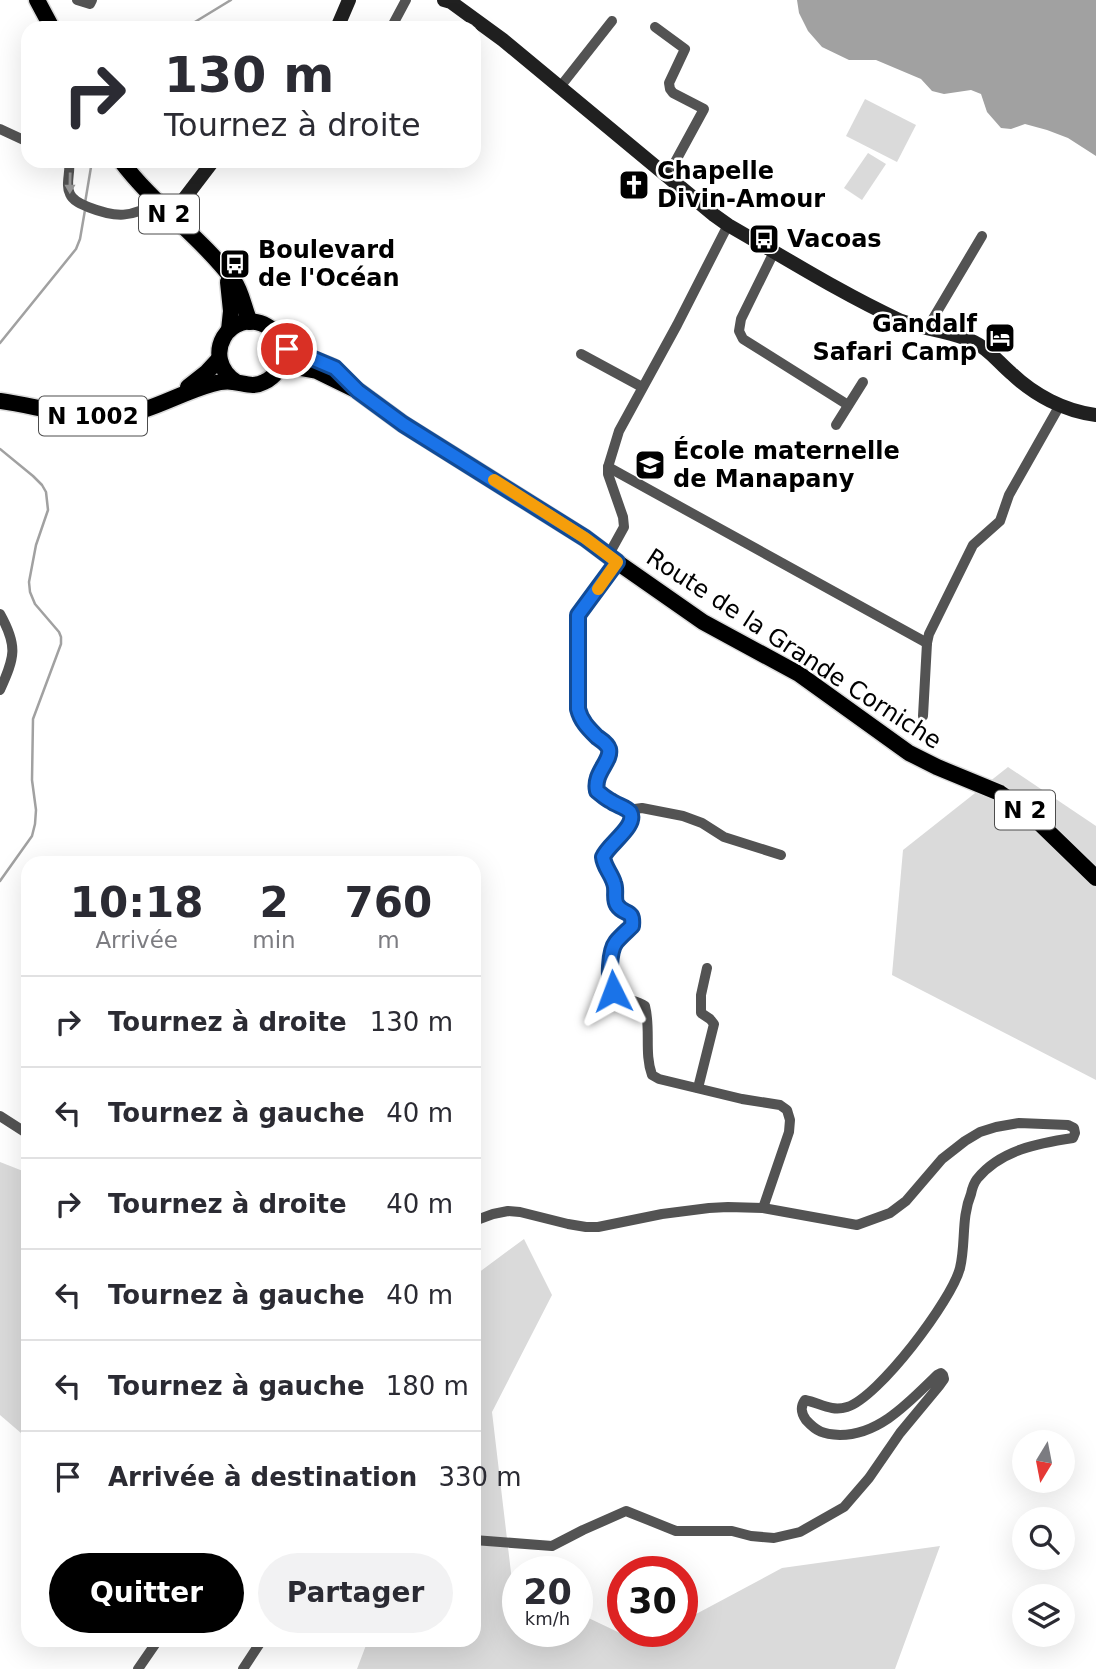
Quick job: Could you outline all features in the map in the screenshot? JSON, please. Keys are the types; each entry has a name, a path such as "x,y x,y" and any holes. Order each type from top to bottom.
{"main road":[{"path":"37,0 48,21"},
{"name":"N 2","path":"127,168 236,284 250,322"},
{"name":"N 2","path":"220,264 229,286 229,330"},
{"path":"250,322 258,322 271,329 282,347 279,368 270,379 257,385 236,382 225,372 219,359 221,342 229,330 250,322"},
{"name":"Route de la Grande Corniche","path":"282,347 335,368 358,391 403,424 585,538 703,622 799,674 909,753 937,768 1000,793 1029,813 1096,878"},
{"name":"N 1002","path":"156,407 207,372 219,359"},
{"name":"Route de la Grande Corniche","path":"279,368 317,370 358,391"},
{"name":"N 1002","path":"0,401 68,413 125,415 156,407 209,385 236,382"}],"street":[{"path":"78,0 90,4 92,0"},
{"path":"340,21 349,0"},
{"path":"395,21 406,0"},
{"path":"444,0 477,21"},
{"path":"560,87 612,21"},
{"path":"481,24 728,225 843,291 900,320 973,341 1036,393 1072,411 1095,413"},
{"path":"655,27 685,49 669,83 670,89 704,109 668,175"},
{"path":"0,129 21,139"},
{"path":"70,168 68,191 71,197 78,203 100,212 122,215 142,211 158,202"},
{"path":"171,216 208,168"},
{"path":"728,225 677,326 619,430 608,474 624,527 612,559 578,615 578,709 584,723 609,750 597,779 597,791 628,810 631,817 630,825 603,857 614,882 615,900 633,919 632,926 613,948 610,985 620,996 640,1001 645,1006 648,1023 648,1065 652,1076 780,1105 787,1110 789,1132 764,1208"},
{"path":"928,327 982,236"},
{"path":"774,252 741,319 739,331 743,340 848,404"},
{"path":"581,354 642,387"},
{"path":"836,425 863,382"},
{"path":"923,716 929,634 973,545 1000,521 1009,495 1060,405"},
{"path":"608,467 927,643"},
{"path":"0,614 12,638 13,647 10,665 0,690"},
{"path":"628,810 635,807 683,816 702,823 724,837 781,855"},
{"path":"698,1088 714,1024 701,1013 701,995 708,968"},
{"path":"0,1116 21,1130"},
{"path":"481,1218 508,1211 568,1224 598,1227 709,1208 764,1208 857,1225 890,1213 906,1201 942,1159 980,1132 1019,1124 1068,1125 1074,1128 1075,1133 1073,1138 999,1158 975,1180 967,1204 960,1268 954,1284 902,1359 878,1385 848,1407 831,1409 805,1400 802,1403 803,1417 819,1432 844,1435 861,1432 893,1415 937,1375 943,1375 944,1379 939,1386 844,1507 800,1532 774,1538 732,1531 676,1531 626,1511 551,1546 481,1541"},
{"path":"138,1669 153,1647"},
{"path":"243,1669 257,1647"}],"shaded area":[{"path":"797,0 1096,0 1096,156 1068,138 1047,130 1025,124 1011,129 1001,128 987,112 981,94 971,90 944,94 932,91 921,79 876,60 849,60 822,47 808,31 799,13"},
{"path":"865,99 916,125 897,162 846,136"},
{"path":"868,153 886,164 862,200 844,188"},
{"path":"1008,767 1096,826 1096,1080 892,975 903,850"},
{"path":"0,1162 21,1170 21,1433 0,1415"},
{"path":"524,1239 552,1295 492,1412 509,1556 502,1556 502,1647 593,1647 593,1620 607,1627 607,1647 698,1647 698,1613 782,1568 940,1546 895,1669 357,1669 365,1647 481,1647 481,1271"}],"waterway":[{"path":"196,21 231,0"},
{"path":"85,203 91,168"},
{"path":"0,343 76,249 85,210"},
{"path":"0,449 33,476 46,492 48,510 36,545 29,582 30,592 35,604 61,637 61,644 33,719 32,780 35,824 32,836 0,881"}],"slow traffic":[{"path":"494,480 585,538 617,562 598,589"}],"place":[{"name":"Chapelle Divin-Amour","path":"634,185"},
{"name":"Vacoas","path":"764,239"},
{"name":"Boulevard de l'Océan","path":"235,264"},
{"name":"Gandalf Safari Camp","path":"1000,338"},
{"name":"École maternelle de Manapany","path":"650,465"}],"route":[{"path":"287,349 335,368 358,391 403,424 585,538 617,562 578,615 578,709 584,723 609,750 597,779 597,791 628,810 631,817 630,825 604,852 603,857 616,889 615,900 621,910 631,914 633,919 632,926 613,948 610,985 613,991"}]}
